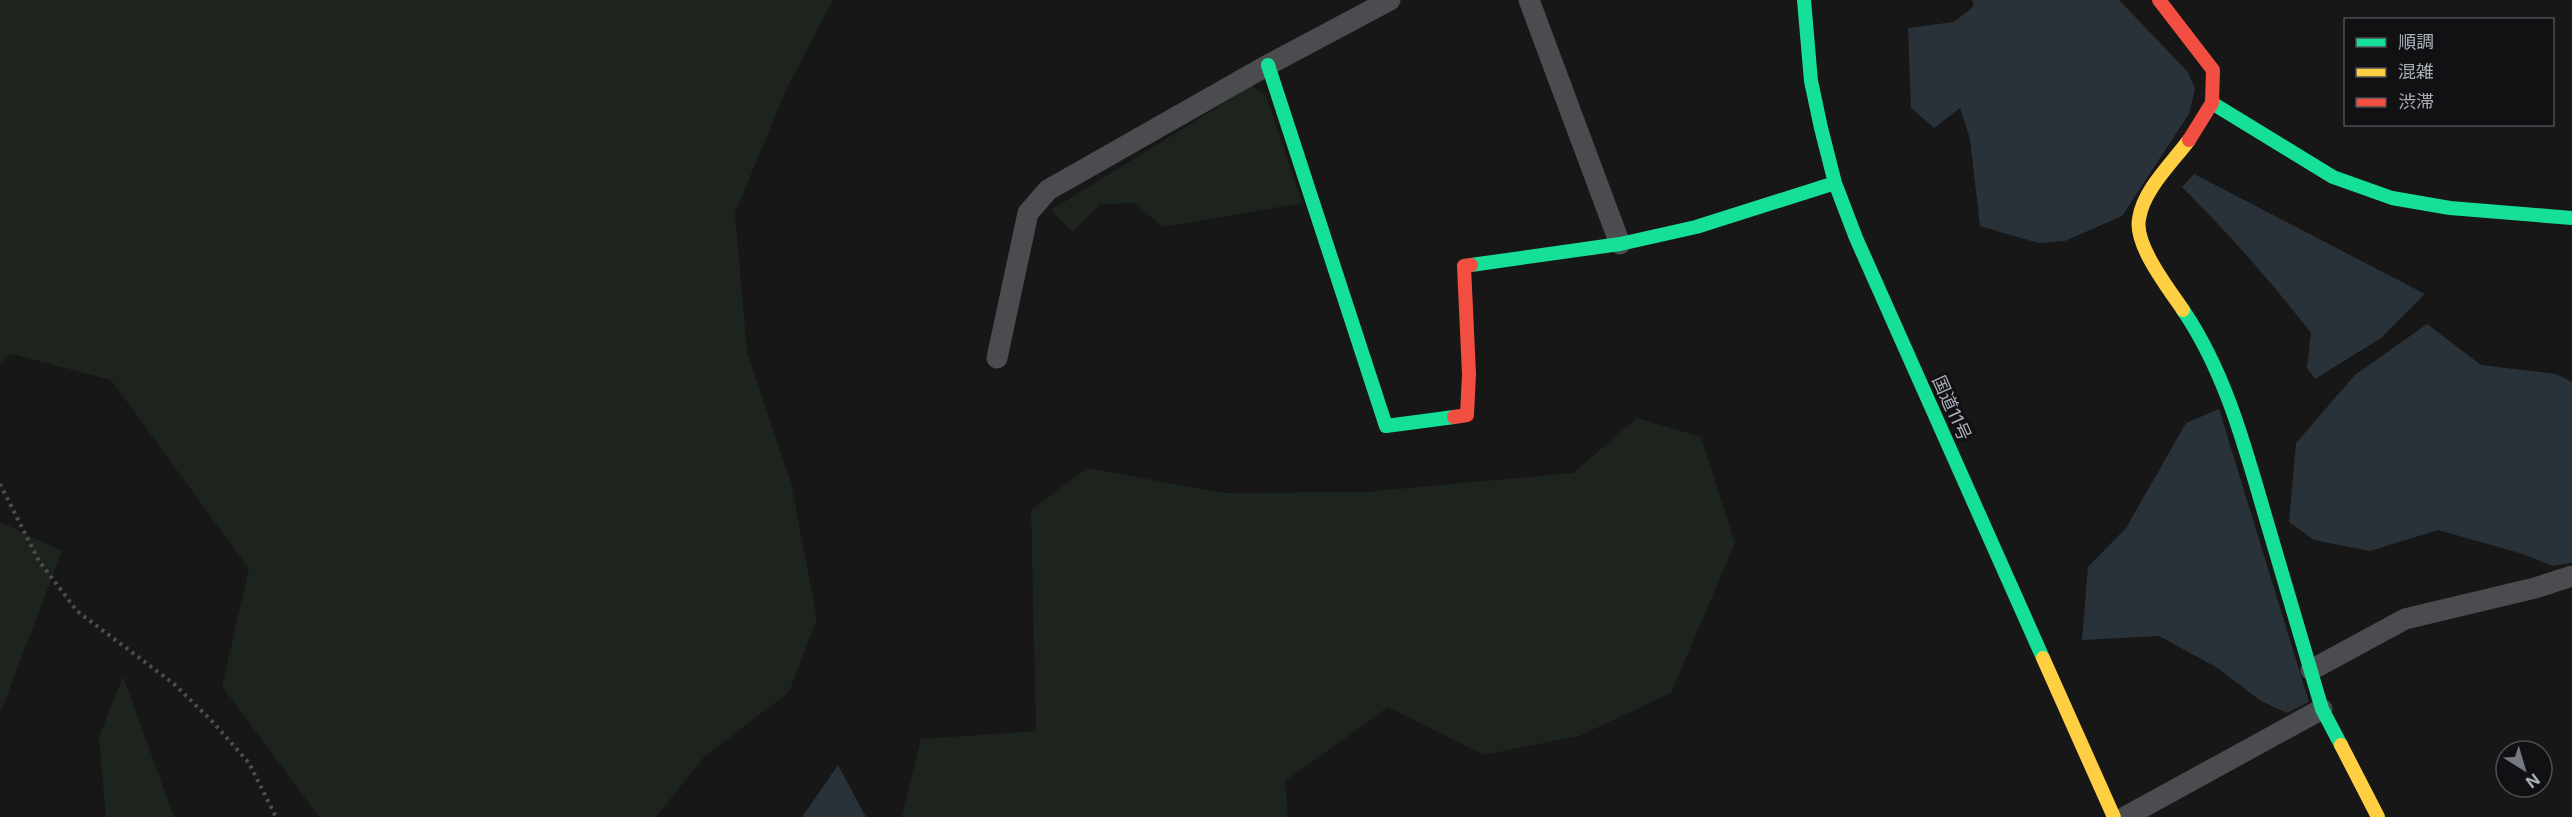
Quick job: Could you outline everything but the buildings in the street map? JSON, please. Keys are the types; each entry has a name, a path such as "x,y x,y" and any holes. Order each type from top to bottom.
{"main road":[{"name":"国道11号","path":"1804,0 1811,81 1835,183 1856,238 2114,817"},
{"path":"2159,0 2213,70 2212,103 2193,134 2148,194 2138,220 2147,256 2198,331 2214,365 2241,434 2322,709 2378,817"},
{"path":"1268,66 1386,426 1467,415 1469,374 1464,266 1620,244 1696,227 1835,183"},
{"path":"2212,103 2333,177 2392,198 2450,208 2572,218"}],"street":[{"path":"997,358 1028,213 1048,190 1390,0"},
{"path":"1529,0 1620,244"},
{"path":"2311,670 2405,619 2535,588 2572,576"},
{"path":"2125,817 2322,709"}],"path":[{"path":"0,484 39,561 77,611 174,684 211,720 249,763 276,817"}],"shaded area":[{"path":"0,0 833,0 786,90 735,213 747,352 791,483 817,619 789,692 704,757 656,817 319,817 222,686 249,569 111,380 12,354 0,363"},
{"path":"1972,0 2119,0 2188,72 2195,89 2189,114 2122,216 2065,241 2038,243 1980,226 1970,139 1960,108 1934,128 1911,108 1908,28 1954,22 1974,6"},
{"path":"1252,86 1266,96 1302,203 1163,227 1134,203 1100,204 1073,232 1051,210"},
{"path":"2194,174 2425,294 2381,338 2315,379 2307,368 2311,333 2249,258 2182,187"},
{"path":"2427,324 2481,365 2556,374 2572,382 2572,563 2552,566 2523,554 2438,530 2370,551 2314,540 2289,522 2296,443 2355,375"},
{"path":"2219,409 2309,702 2287,713 2261,701 2216,667 2159,636 2082,640 2088,567 2126,528 2186,423"},
{"path":"1637,418 1701,437 1735,543 1671,693 1579,736 1484,755 1388,707 1285,781 1288,817 902,817 921,739 1036,731 1031,510 1087,468 1223,493 1365,492 1573,473"},
{"path":"0,522 62,551 0,714"},
{"path":"123,676 174,817 106,817 99,737"},
{"path":"838,765 866,817 802,817"}],"traffic: fast":[{"path":"1804,0 1811,81 1835,183 1856,238 2043,658"},
{"path":"1268,65 1386,426 1454,417"},
{"path":"2212,103 2333,177 2392,198 2450,208 2572,218"},
{"path":"1471,265 1620,244 1696,227 1835,183"},
{"path":"2183,310 2210,357 2231,408 2249,460 2322,709 2341,745"}],"traffic: slow":[{"path":"2183,310 2147,254 2139,230 2139,219 2152,187 2189,140"},
{"path":"2043,658 2114,817"},
{"path":"2341,745 2378,817"}],"traffic: jam":[{"path":"2159,0 2213,70 2212,103 2189,140"},
{"path":"1454,417 1467,415 1469,374 1464,266 1471,265"}]}
